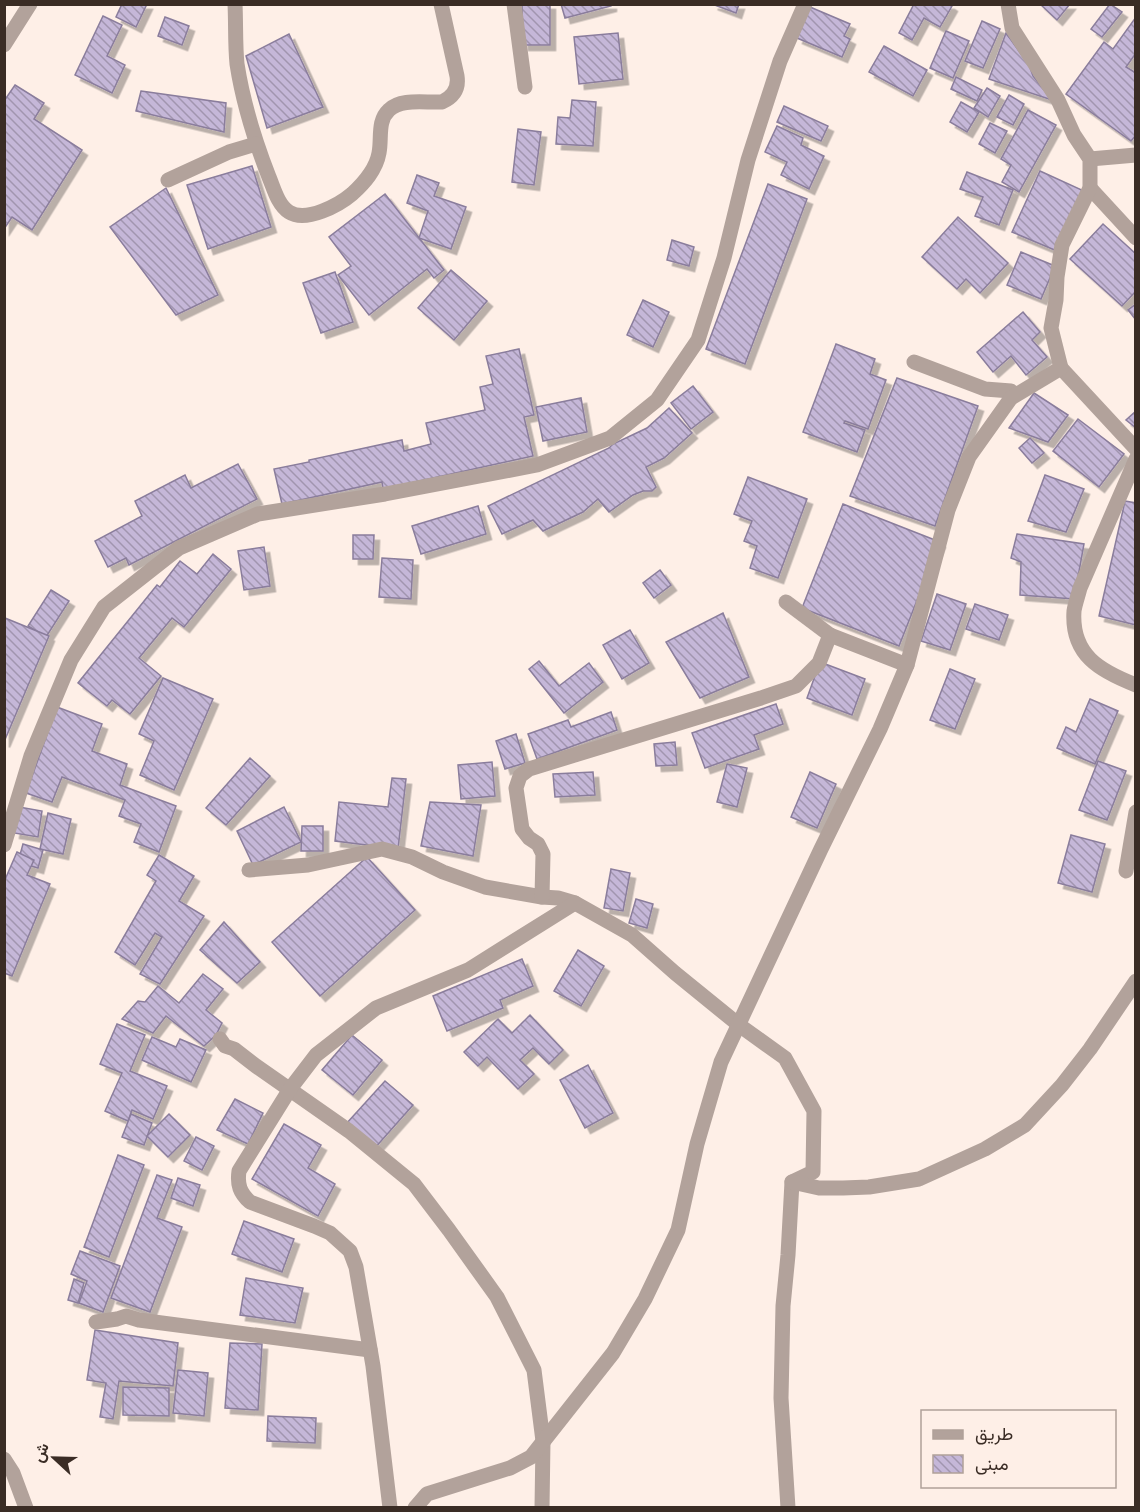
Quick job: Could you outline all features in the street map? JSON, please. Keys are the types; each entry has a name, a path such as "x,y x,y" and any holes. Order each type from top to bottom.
{"street":[{"path":"4,45 30,4"},
{"path":"235,4 237,62 244,99 256,144 276,195 291,214 309,214 326,210 344,200 365,181 374,169 379,154 382,121 386,112 393,106 402,103 442,102 448,99 456,89 457,76 441,4"},
{"path":"513,4 525,87"},
{"path":"4,845 31,756 71,660 104,607 179,548 258,514 385,494 537,465 610,438 657,400 698,340 724,258 752,149 780,62 805,4"},
{"path":"1008,4 1012,28 1058,100 1074,135 1090,159 1090,188 1062,245 1057,277 1051,327 1061,368 1136,449"},
{"path":"168,180 219,156 256,144"},
{"path":"1090,159 1136,154"},
{"path":"1090,188 1136,238"},
{"path":"914,362 985,389 1011,391 1011,398"},
{"path":"415,1508 427,1494 510,1468 531,1457 613,1353 645,1299 678,1230 700,1133 721,1062 880,729 907,666 948,510 969,457 1011,398 1061,368"},
{"path":"1136,459 1080,588 1074,609 1075,632 1083,652 1098,668 1136,685"},
{"path":"786,602 830,635 907,666"},
{"path":"542,897 543,854 538,844 525,834 521,824 516,788 524,772 796,686 819,663 830,635"},
{"path":"1126,871 1136,812"},
{"path":"249,870 308,865 382,849 412,857 443,872 485,887 558,898 575,903 632,935 739,1025 785,1058 814,1111 813,1172 792,1182"},
{"path":"390,1508 370,1350 356,1267 350,1251 330,1233 250,1202 243,1197 239,1189 239,1171 290,1089 316,1055 376,1008 468,970 575,903"},
{"path":"792,1182 819,1188 869,1187 920,1179 985,1149 1025,1125 1062,1085 1090,1049 1136,981"},
{"path":"220,1039 225,1046 234,1049 349,1131 414,1184 497,1297 534,1370 543,1441 542,1508"},
{"path":"788,1508 781,1386 783,1306 792,1182"},
{"path":"96,1322 126,1316 139,1320 370,1350"},
{"path":"4,1459 14,1473 26,1508"}],"building":[{"path":"122,4 147,4 136,27 116,17"},
{"path":"522,4 550,4 550,45 523,45"},
{"path":"561,4 611,4 611,6 565,18"},
{"path":"712,4 739,4 736,13"},
{"path":"914,4 949,4 952,6 940,27 924,18 912,40 899,33"},
{"path":"1040,4 1070,4 1057,20"},
{"path":"1110,4 1122,12 1102,37 1091,29"},
{"path":"810,7 850,24 844,36 850,39 842,57 797,38"},
{"path":"103,16 122,25 107,56 125,65 112,93 75,75"},
{"path":"165,17 189,26 182,45 158,36"},
{"path":"1136,17 1136,53 1126,67 1136,73 1136,135 1131,141 1066,94 1104,42 1113,49"},
{"path":"982,21 1000,29 983,68 965,61"},
{"path":"946,31 969,41 953,78 930,68"},
{"path":"618,33 623,79 579,84 574,37"},
{"path":"1006,33 1029,65 1033,76 1052,100 989,79"},
{"path":"289,34 323,107 267,128 246,56"},
{"path":"884,46 927,70 913,96 869,72"},
{"path":"956,77 982,90 977,101 951,89"},
{"path":"15,85 44,103 34,119 82,150 32,230 12,217 4,229 4,101"},
{"path":"987,88 1000,96 988,117 974,108"},
{"path":"141,91 226,103 224,132 136,111"},
{"path":"1009,95 1024,104 1013,125 997,117"},
{"path":"572,100 596,102 593,146 556,144 558,117 570,118"},
{"path":"961,102 979,112 967,132 950,122"},
{"path":"784,106 828,126 821,141 777,122"},
{"path":"1028,110 1056,125 1019,192 1002,182 1011,165 1001,159"},
{"path":"990,123 1007,131 995,153 979,144"},
{"path":"777,126 803,138 801,145 824,156 809,189 781,175 787,162 765,152"},
{"path":"518,129 541,132 534,185 512,182"},
{"path":"252,166 271,227 208,249 187,185"},
{"path":"1040,171 1084,191 1057,251 1012,232"},
{"path":"967,172 1013,190 999,225 975,216 983,197 960,189"},
{"path":"417,175 439,183 434,196 466,207 451,249 419,238 428,211 407,203"},
{"path":"768,184 807,199 745,364 706,349"},
{"path":"166,188 218,295 176,315 110,227"},
{"path":"385,194 444,270 434,278 427,269 369,315 338,275 351,266 329,237"},
{"path":"958,217 1008,263 980,293 966,279 957,289 922,257"},
{"path":"1103,224 1136,254 1136,291 1122,306 1070,259"},
{"path":"672,240 694,247 689,266 667,260"},
{"path":"1021,252 1055,266 1041,299 1007,285"},
{"path":"451,270 487,301 454,340 418,308"},
{"path":"335,272 353,322 321,333 303,283"},
{"path":"643,300 669,312 653,347 627,335"},
{"path":"1136,304 1136,320 1128,310"},
{"path":"1023,312 1040,332 1032,340 1047,357 1026,375 1011,356 993,372 977,352"},
{"path":"836,344 875,359 870,374 886,380 868,429 845,421 844,423 865,430 857,452 803,432"},
{"path":"519,349 534,415 524,417 533,456 383,489 382,482 282,504 274,469 402,440 404,451 431,444 426,423 485,410 480,387 493,384 486,356"},
{"path":"897,378 978,406 935,526 850,496"},
{"path":"693,386 713,412 691,429 671,403"},
{"path":"1034,393 1068,415 1048,442 1009,428"},
{"path":"581,398 587,432 543,441 536,407"},
{"path":"669,408 692,433 664,458 646,467 656,487 652,491 643,491 633,495 609,512 598,499 583,512 543,531 533,520 502,534 488,506 647,428"},
{"path":"1136,411 1136,428 1126,420"},
{"path":"1078,419 1124,454 1099,487 1053,451"},
{"path":"1030,438 1044,453 1032,463 1019,448"},
{"path":"238,464 257,499 129,565 126,558 108,567 95,541 142,516 135,501 185,475 191,488"},
{"path":"1045,475 1084,489 1066,532 1028,521"},
{"path":"748,477 807,499 778,578 750,568 757,546 744,541 752,521 734,514"},
{"path":"1125,501 1136,503 1136,625 1099,616"},
{"path":"843,504 940,542 899,646 802,608"},
{"path":"478,506 486,534 421,554 412,526"},
{"path":"1017,534 1084,544 1074,599 1020,595 1021,562 1011,558"},
{"path":"353,535 374,535 373,559 353,559"},
{"path":"264,547 270,586 244,590 238,551"},
{"path":"213,554 231,569 184,627 172,618 139,658 161,676 130,714 112,700 107,706 78,683 157,585 160,587 180,561 197,574"},
{"path":"382,558 413,560 411,599 379,597"},
{"path":"660,570 671,585 654,598 643,583"},
{"path":"51,590 69,601 46,637 28,626"},
{"path":"937,594 966,604 950,650 921,641"},
{"path":"975,604 1008,615 999,640 966,629"},
{"path":"723,613 749,677 700,698 666,642"},
{"path":"5,618 49,636 4,742 4,620"},
{"path":"630,630 649,663 622,679 603,645"},
{"path":"539,661 559,686 589,663 603,682 564,713 529,669"},
{"path":"820,662 865,679 852,715 807,698"},
{"path":"950,669 975,679 955,729 930,720"},
{"path":"163,678 213,699 174,790 140,775 154,741 139,734"},
{"path":"1090,699 1118,711 1095,764 1057,748 1066,727 1076,732"},
{"path":"776,704 783,724 754,735 759,749 705,768 692,733"},
{"path":"57,707 102,724 92,751 127,764 120,785 176,806 159,852 134,842 141,824 119,816 125,800 62,777 52,802 26,793"},
{"path":"611,712 617,730 537,759 528,734 568,720 571,727"},
{"path":"516,734 525,763 505,769 496,741"},
{"path":"675,742 677,765 656,766 654,744"},
{"path":"250,758 270,776 226,825 206,808"},
{"path":"1098,761 1126,771 1107,820 1079,810"},
{"path":"492,762 495,796 461,799 458,765"},
{"path":"727,764 747,768 737,807 717,802"},
{"path":"593,772 595,795 555,797 553,774"},
{"path":"810,772 836,784 817,828 791,817"},
{"path":"392,778 406,779 398,849 335,841 339,802 388,807"},
{"path":"430,802 481,805 473,856 421,846"},
{"path":"19,807 42,811 38,837 14,833"},
{"path":"284,807 301,842 253,865 237,831"},
{"path":"48,813 71,819 63,854 40,849"},
{"path":"302,826 323,826 323,851 301,851"},
{"path":"1071,835 1105,844 1092,892 1058,883"},
{"path":"23,844 43,850 38,868 18,862"},
{"path":"17,852 34,860 27,875 50,884 12,976 4,973 4,882"},
{"path":"159,855 194,876 179,901 204,916 160,984 140,974 162,937 155,933 135,965 115,952 156,881 147,875"},
{"path":"367,857 415,910 320,996 272,942"},
{"path":"611,869 630,873 623,911 604,908"},
{"path":"636,899 653,904 647,928 629,923"},
{"path":"224,922 260,962 237,983 200,950"},
{"path":"578,950 604,966 581,1006 554,991"},
{"path":"522,959 533,986 500,1000 503,1008 447,1031 433,996"},
{"path":"203,974 223,989 206,1010 222,1023 216,1035 204,1046 166,1016 153,1033 122,1019 138,1001 145,1002 158,986 179,1003"},
{"path":"530,1015 563,1050 549,1064 533,1048 520,1060 534,1074 518,1089 487,1057 478,1066 464,1052 498,1019 512,1033"},
{"path":"117,1024 145,1035 130,1071 167,1086 153,1119 132,1110 128,1121 105,1111 122,1073 100,1064"},
{"path":"352,1035 382,1060 353,1095 322,1070"},
{"path":"152,1037 176,1047 180,1039 206,1050 191,1082 142,1060"},
{"path":"588,1065 613,1113 585,1128 560,1080"},
{"path":"385,1081 413,1105 374,1149 346,1124"},
{"path":"235,1099 263,1113 248,1144 217,1130"},
{"path":"131,1114 152,1123 144,1145 122,1137"},
{"path":"169,1114 190,1135 168,1157 147,1136"},
{"path":"284,1124 321,1145 308,1168 335,1184 318,1216 252,1179"},
{"path":"196,1137 214,1146 202,1170 184,1161"},
{"path":"118,1155 144,1165 109,1257 84,1247"},
{"path":"157,1175 172,1180 157,1218 182,1227 150,1312 111,1298"},
{"path":"178,1178 200,1185 193,1206 171,1198"},
{"path":"244,1221 294,1239 282,1272 232,1254"},
{"path":"80,1251 120,1266 103,1312 79,1303 87,1281 71,1274"},
{"path":"246,1278 303,1288 295,1323 240,1315"},
{"path":"74,1279 84,1283 78,1303 68,1300"},
{"path":"95,1330 178,1343 173,1386 119,1381 113,1419 100,1417 106,1383 87,1380"},
{"path":"230,1343 262,1344 258,1410 225,1408"},
{"path":"178,1370 208,1373 204,1416 173,1413"},
{"path":"123,1387 169,1388 169,1416 123,1415"},
{"path":"268,1416 316,1418 315,1443 267,1441"}]}
